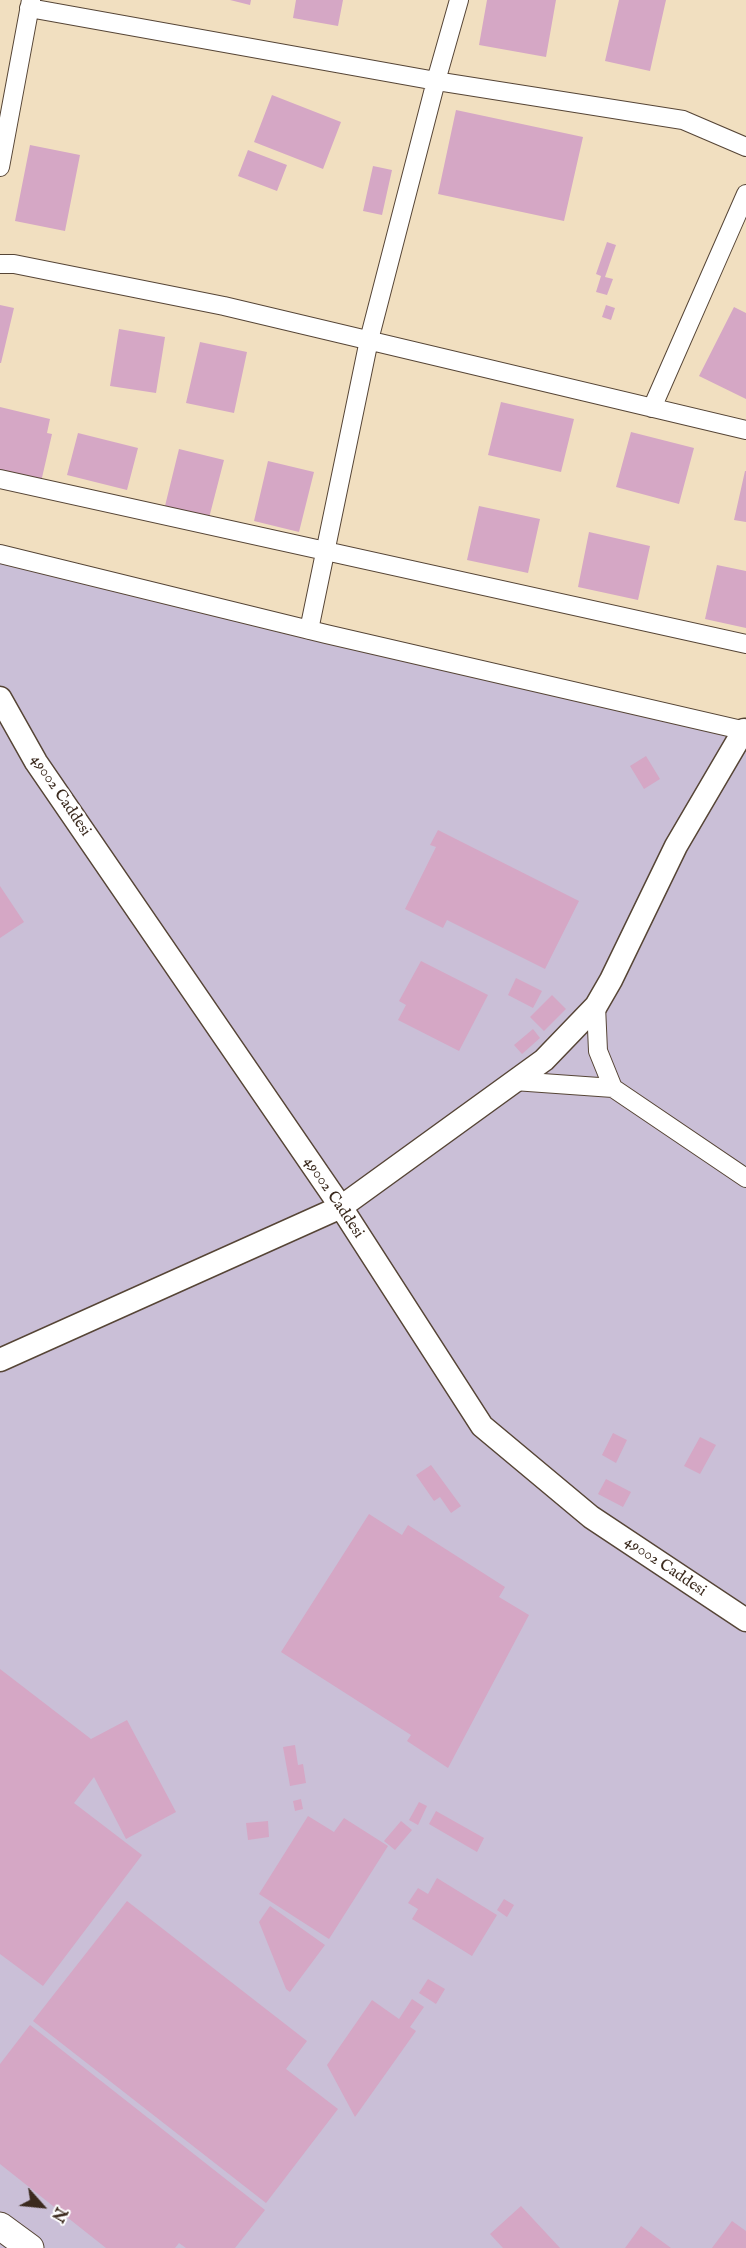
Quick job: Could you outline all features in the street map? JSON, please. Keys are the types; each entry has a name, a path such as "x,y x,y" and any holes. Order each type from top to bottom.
{"main road":[{"path":"0,2226 30,2248"}],"street":[{"path":"309,630 369,340 435,81 459,0"},
{"path":"0,167 30,4 435,81 683,120 746,147"},
{"path":"652,408 746,194"},
{"path":"0,264 15,264 224,306 746,430"},
{"path":"0,479 326,549 746,644"},
{"path":"0,554 309,630 745,729 676,846 596,1006 544,1060 341,1207 0,1360"},
{"name":"49002 Caddesi","path":"0,698 36,762 341,1207 482,1426 591,1517 746,1620"},
{"path":"596,1006 598,1051 613,1088"},
{"path":"514,1081 613,1088 746,1178"}],"shaded area":[{"path":"0,548 746,736 746,2248 0,2248"}],"building":[{"path":"230,0 251,0 250,5"},
{"path":"296,0 343,0 338,26 293,18"},
{"path":"487,0 556,0 546,57 479,45"},
{"path":"619,0 666,0 650,71 605,61"},
{"path":"272,95 341,122 323,169 254,142"},
{"path":"456,110 583,137 564,221 438,194"},
{"path":"30,145 80,155 65,231 15,221"},
{"path":"248,150 287,165 277,191 238,176"},
{"path":"373,166 392,170 382,215 363,211"},
{"path":"607,242 616,245 605,277 613,279 607,295 596,292 601,276 596,274"},
{"path":"0,305 14,308 1,363 0,363"},
{"path":"606,305 615,308 611,320 602,317"},
{"path":"734,307 746,313 746,399 699,376"},
{"path":"119,329 165,337 156,393 110,386"},
{"path":"200,342 247,352 234,413 186,403"},
{"path":"501,402 574,419 561,472 488,455"},
{"path":"0,407 50,419 47,433 52,434 41,482 0,473"},
{"path":"631,432 694,448 679,504 616,487"},
{"path":"78,433 138,448 127,490 67,475"},
{"path":"179,449 224,460 209,518 165,506"},
{"path":"268,461 314,472 299,532 254,521"},
{"path":"746,471 746,522 734,520"},
{"path":"479,506 540,519 528,573 467,560"},
{"path":"589,532 650,546 638,600 578,587"},
{"path":"717,565 746,571 746,628 705,619"},
{"path":"646,756 660,779 644,789 630,766"},
{"path":"438,830 579,901 545,969 447,920 443,928 405,909 436,847 430,845"},
{"path":"0,886 24,922 0,938"},
{"path":"421,961 488,995 459,1051 398,1020 406,1005 399,1001"},
{"path":"516,978 542,991 533,1008 508,995"},
{"path":"552,995 566,1009 544,1031 530,1017"},
{"path":"533,1029 540,1038 522,1054 514,1045"},
{"path":"613,1433 627,1440 616,1463 602,1455"},
{"path":"700,1437 716,1445 700,1474 684,1466"},
{"path":"431,1465 461,1506 451,1513 440,1497 434,1501 416,1475"},
{"path":"606,1479 631,1492 623,1507 598,1494"},
{"path":"369,1514 402,1535 408,1525 505,1587 499,1597 529,1615 448,1768 407,1741 411,1735 281,1652"},
{"path":"0,1669 91,1739 127,1720 176,1812 126,1839 94,1777 74,1803 142,1855 43,1986 0,1954"},
{"path":"295,1745 298,1765 303,1764 306,1783 290,1786 283,1747"},
{"path":"301,1799 303,1809 295,1811 293,1801"},
{"path":"419,1802 427,1806 418,1825 409,1820"},
{"path":"436,1811 484,1838 477,1852 429,1824"},
{"path":"308,1816 334,1832 344,1818 388,1846 329,1939 259,1894"},
{"path":"268,1821 269,1837 248,1840 246,1823"},
{"path":"401,1821 412,1830 395,1850 384,1841"},
{"path":"437,1878 497,1915 472,1956 412,1919 418,1909 408,1903 418,1888 428,1894"},
{"path":"504,1899 514,1905 507,1917 497,1910"},
{"path":"127,1901 307,2041 286,2069 338,2109 266,2203 33,2021"},
{"path":"270,1906 325,1945 290,1992 286,1989 259,1922"},
{"path":"428,1979 445,1989 436,2004 419,1993"},
{"path":"412,1999 424,2007 410,2027 416,2031 355,2117 327,2065 372,2000 399,2019"},
{"path":"30,2025 265,2210 235,2248 186,2248 179,2243 175,2248 106,2248 0,2164 0,2064"},
{"path":"521,2206 560,2248 503,2248 490,2234"},
{"path":"732,2221 746,2231 746,2248 712,2248"},
{"path":"641,2226 671,2248 625,2248"}]}
